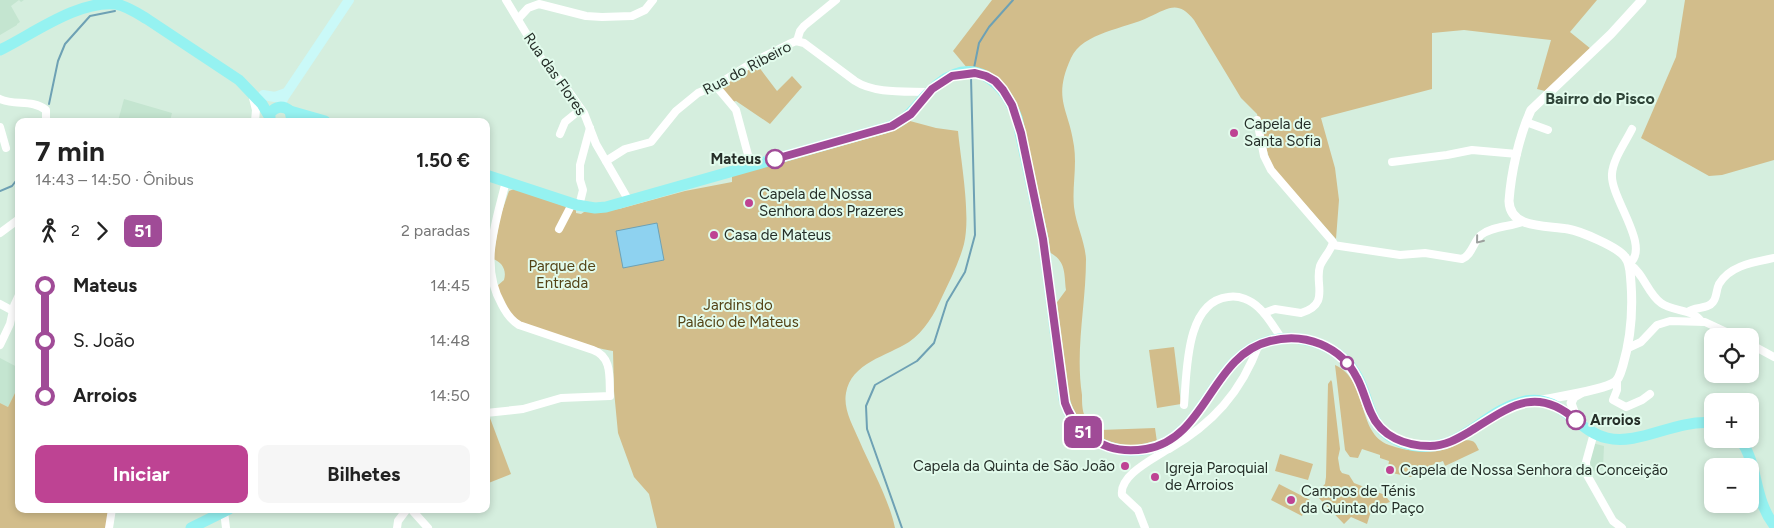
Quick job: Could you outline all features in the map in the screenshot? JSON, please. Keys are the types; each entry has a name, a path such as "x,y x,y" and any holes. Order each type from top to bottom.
{"main road":[{"path":"285,111 289,89 348,0"},
{"path":"0,50 72,11 96,4 115,4 124,6 147,19 285,111"},
{"path":"490,176 576,205 602,208 892,126 913,112 929,92 949,77 971,73 989,77 1000,86 1012,105 1018,123 1041,228 1062,391 1068,412 1074,421 1087,435 1098,442 1116,449 1138,450 1155,447 1170,440 1188,425 1232,364 1245,352 1259,344 1298,338 1326,346 1336,353 1357,378 1371,414 1378,426 1394,439 1411,444 1443,445 1510,407 1526,401 1539,401 1559,407 1594,433 1610,439 1622,439 1684,424 1704,423"},
{"path":"244,84 262,104 268,118"},
{"path":"263,95 275,97 289,89"},
{"path":"270,118 272,110 285,111 313,118"},
{"path":"1745,448 1750,457 1761,502 1774,526"},
{"path":"191,528 221,513"}],"street":[{"name":"Rua das Flores","path":"506,0 543,60 581,109 606,161 629,201"},
{"path":"518,19 532,5 539,4 586,16 632,16 645,10 653,0"},
{"path":"797,41 800,31 804,26 836,0"},
{"path":"1642,0 1611,34 1531,110 1517,154 1509,204 1513,214 1522,222 1576,231 1624,254 1629,264 1632,311 1628,348 1617,380 1617,390 1613,400 1626,408 1650,394"},
{"name":"Rua do Ribeiro","path":"606,161 624,149 650,142 680,107 698,93 715,86 759,59 797,41 808,46 864,86 884,90 929,92"},
{"path":"244,84 255,103 255,118"},
{"path":"715,86 736,110 751,166"},
{"path":"0,99 11,103 26,102 42,107 46,110 46,118"},
{"path":"560,134 564,123 581,109"},
{"path":"1257,120 1264,156 1271,170 1332,238 1333,245 1320,267 1320,293 1313,306 1301,313 1275,309 1264,313"},
{"path":"1526,122 1548,130"},
{"path":"0,127 6,148"},
{"path":"559,229 576,205 583,190 580,179 580,165 590,128"},
{"path":"1629,264 1634,258 1636,242 1616,193 1612,178 1614,164 1632,129"},
{"path":"1392,162 1472,150 1517,154"},
{"path":"490,413 523,409 562,398 610,396 609,369 607,361 602,355 596,351 519,325 507,314 499,300 491,279 490,258 506,181"},
{"path":"1333,245 1400,255 1425,253 1462,259 1467,256 1486,232 1522,222"},
{"path":"0,233 15,223"},
{"path":"1688,312 1694,308 1712,303 1720,283 1740,266 1774,258"},
{"path":"1629,264 1637,270 1661,303 1688,312 1701,321"},
{"path":"1184,405 1191,342 1203,311 1220,299 1235,297 1252,302 1264,313 1276,340"},
{"path":"0,345 10,324 15,302"},
{"path":"0,304 13,311"},
{"path":"1628,348 1639,343 1661,323 1701,321 1720,328"},
{"path":"1145,528 1138,510 1124,497 1122,490 1127,480 1136,470 1201,429 1220,410 1243,378 1259,344"},
{"path":"1759,349 1774,357"},
{"path":"1539,401 1604,387 1617,380"},
{"path":"1559,407 1576,394"},
{"path":"1576,394 1571,404 1576,420"},
{"path":"1594,433 1586,462 1586,472 1612,521 1622,528"},
{"path":"1169,449 1176,442 1179,434"},
{"path":"110,528 112,513"},
{"path":"226,528 227,513"},
{"path":"397,528 398,521 404,513"},
{"path":"415,513 428,528"}],"shaded area":[{"path":"0,0 19,0 11,6 20,22 0,35"},
{"path":"124,99 172,113 171,118 119,118"},
{"path":"0,358 15,366 15,393 8,407 0,403"},
{"path":"1592,443 1604,446 1603,468 1596,472 1588,469"}],"green space":[{"path":"992,0 1597,0 1570,32 1591,49 1545,91 1537,89 1551,40 1464,30 1432,33 1432,89 1321,118 1335,168 1339,200 1336,239 1274,169 1269,158 1257,114 1241,98 1194,20 1183,10 1178,8 1168,9 1106,32 1085,42 1077,49 1065,72 1062,94 1074,146 1074,207 1086,259 1080,344 1082,407 1087,419 1100,430 1155,428 1157,442 1134,447 1105,442 1088,430 1070,407 1055,305 1066,290 1064,272 1059,259 1049,252 1010,92 1000,81 968,69 953,51"},
{"path":"1685,0 1774,0 1774,160 1722,175 1709,176 1641,138 1676,57"},
{"path":"755,62 777,91 792,76 802,87 770,124 736,101 732,102 717,86"},
{"name":"Jardins do Palácio de Mateus","path":"910,121 936,128 958,131 965,188 966,232 960,258 929,322 909,342 862,367 849,383 846,393 845,399 849,417 884,495 895,528 657,528 649,494 634,477 618,433 613,351 562,338 523,323 516,319 507,308 497,286 504,280 505,276 501,264 493,259 500,217 509,191 514,189 576,210 576,213 581,214 584,212 619,209 685,191 732,182 732,176 887,133"},
{"path":"1174,347 1181,404 1157,408 1149,350"},
{"path":"1335,365 1346,372 1353,382 1371,430 1379,439 1389,445 1419,451 1468,440 1474,442 1479,450 1445,466 1443,461 1432,465 1434,471 1411,477 1392,473 1394,469 1388,467 1389,461 1380,458 1380,455 1362,449 1358,458 1350,457 1345,450"},
{"path":"1331,380 1340,449 1338,458 1340,470 1342,473 1349,475 1354,483 1385,495 1390,502 1372,508 1367,524 1351,517 1344,524 1315,494 1325,484 1326,477 1328,384"},
{"path":"15,393 15,513 109,513 107,528 0,528 0,403 8,407"},
{"path":"490,418 511,474 490,482"},
{"name":"Campos de Ténis da Quinta do Paço","path":"1280,454 1313,464 1308,480 1275,471"},
{"name":"Campos de Ténis da Quinta do Paço","path":"1279,484 1310,500 1302,516 1271,500"}],"water":[{"path":"657,223 664,260 623,268 616,231"}],"waterway":[{"path":"974,68 979,43 989,27 1013,0"},
{"path":"49,104 58,61 65,44 90,16 115,11"},
{"path":"902,528 867,429 866,406 875,385 917,361 934,343 947,302 965,272 975,235 971,77"},
{"path":"0,191 12,186 15,182"}],"bus line":[{"name":"51","path":"775,159 892,126 911,114 932,89 952,76 975,73 995,81 1012,105 1021,133 1043,239 1065,403 1068,412 1083,431 1092,439 1116,449 1144,450 1173,439 1188,425 1226,371 1238,358 1259,344 1286,338 1300,338 1316,342 1326,346 1341,357 1357,378 1373,419 1378,426 1391,437 1404,443 1425,446 1443,445 1510,407 1529,401 1539,401 1559,407 1576,420"}],"place":[{"name":"Capela de Santa Sofia","path":"1234,133"},
{"name":"Mateus","path":"775,159"},
{"name":"Capela de Nossa Senhora dos Prazeres","path":"749,203"},
{"name":"Casa de Mateus","path":"714,235"},
{"name":"Arroios","path":"1576,420"},
{"name":"Capela da Quinta de São João","path":"1125,466"},
{"name":"Capela de Nossa Senhora da Conceição","path":"1390,470"},
{"name":"Igreja Paroquial de Arroios","path":"1155,477"},
{"name":"Campos de Ténis da Quinta do Paço","path":"1291,500"}],"district":[{"name":"Bairro do Pisco","path":"1600,98"}],"park label":[{"name":"Parque de Entrada","path":"562,274"}]}
